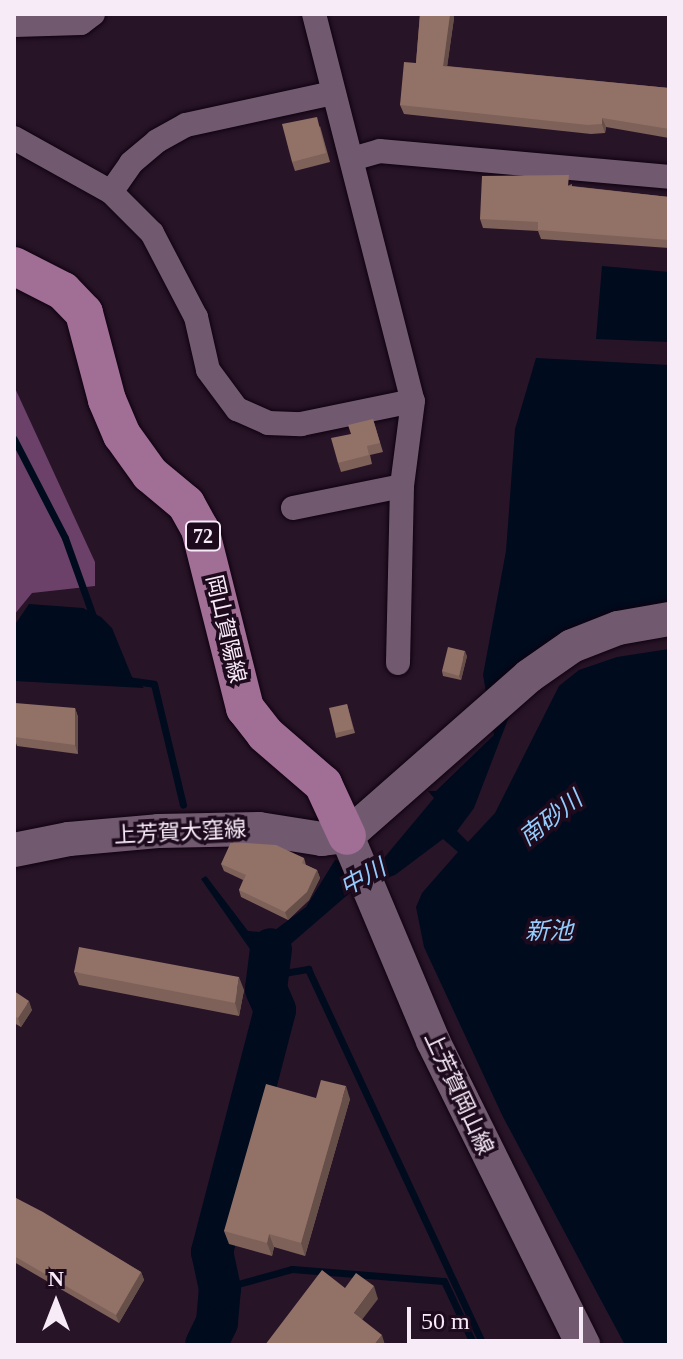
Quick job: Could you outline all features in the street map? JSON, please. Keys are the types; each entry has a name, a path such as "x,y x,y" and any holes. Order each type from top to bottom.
{"main road":[{"name":"岡山賀陽線","path":"14,266 63,291 84,313 107,400 122,435 150,474 186,504 200,529 245,708 265,734 323,784 349,842"},
{"path":"349,842 500,702 572,646 618,628 669,619"},
{"name":"上芳賀大窪線","path":"14,850 69,839 158,831 259,829 349,842"},
{"name":"上芳賀岡山線","path":"349,842 433,1041 583,1345"}],"street":[{"path":"14,25 81,23 93,14"},
{"path":"314,14 413,401 402,486 398,663"},
{"path":"111,192 131,163 157,141 186,125 333,93"},
{"path":"14,138 111,192 152,233 178,276 196,317 208,370 237,409 268,423 301,424 413,401"},
{"path":"352,159 380,151 669,177"},
{"path":"293,508 402,486"}],"shaded area":[{"path":"14,386 95,562 95,586 32,593 14,615"}],"water":[{"path":"602,266 669,272 669,342 596,339"},
{"name":"新池","path":"536,358 669,365 669,606 580,627 510,714 474,808 457,831 468,842 495,813 559,686 579,670 617,657 669,649 669,1345 625,1345 503,1117 424,947 416,907 422,893 458,852 443,839 395,875 352,891 278,955 271,985 281,1005 261,993 260,982 250,980 252,952 201,879 206,876 248,931 271,933 306,907 335,860 379,864 434,798 428,791 436,791 494,735 483,675 506,551 515,429"},
{"path":"29,604 83,608 101,617 112,628 132,677 144,688 14,681 14,626"}],"building":[{"path":"420,14 450,14 443,66 669,88 669,129 602,118 602,124 588,125 400,105 404,62 416,63"},
{"path":"317,117 326,153 292,162 282,124"},
{"path":"569,175 568,186 669,197 669,240 538,230 538,222 480,219 482,176"},
{"path":"373,419 380,443 367,446 369,455 338,463 331,438 351,434 348,425"},
{"path":"448,647 465,651 459,676 442,671"},
{"path":"15,703 75,708 75,745 14,737"},
{"path":"347,704 353,729 335,733 329,708"},
{"path":"231,842 276,845 304,858 302,863 317,870 307,892 285,912 239,890 246,875 221,864"},
{"path":"79,947 239,977 235,1003 74,972"},
{"path":"14,991 29,1001 18,1018 14,1016"},
{"path":"321,1080 346,1086 301,1243 269,1234 267,1243 224,1231 266,1084 316,1098"},
{"path":"14,1197 141,1272 116,1315 14,1256"},
{"path":"322,1270 345,1288 356,1273 374,1286 354,1313 382,1335 374,1345 265,1345"}],"waterway":[{"path":"14,439 65,538 94,619"},
{"path":"127,680 154,684 183,805"},
{"name":"中川","path":"206,1345 217,1322 220,1289 212,1252 275,1010 266,989 271,949"},
{"path":"266,976 308,969 483,1345"},
{"path":"220,1289 292,1269 444,1281 474,1345"}],"water label":[{"name":"南砂川","path":"551,819"}]}
